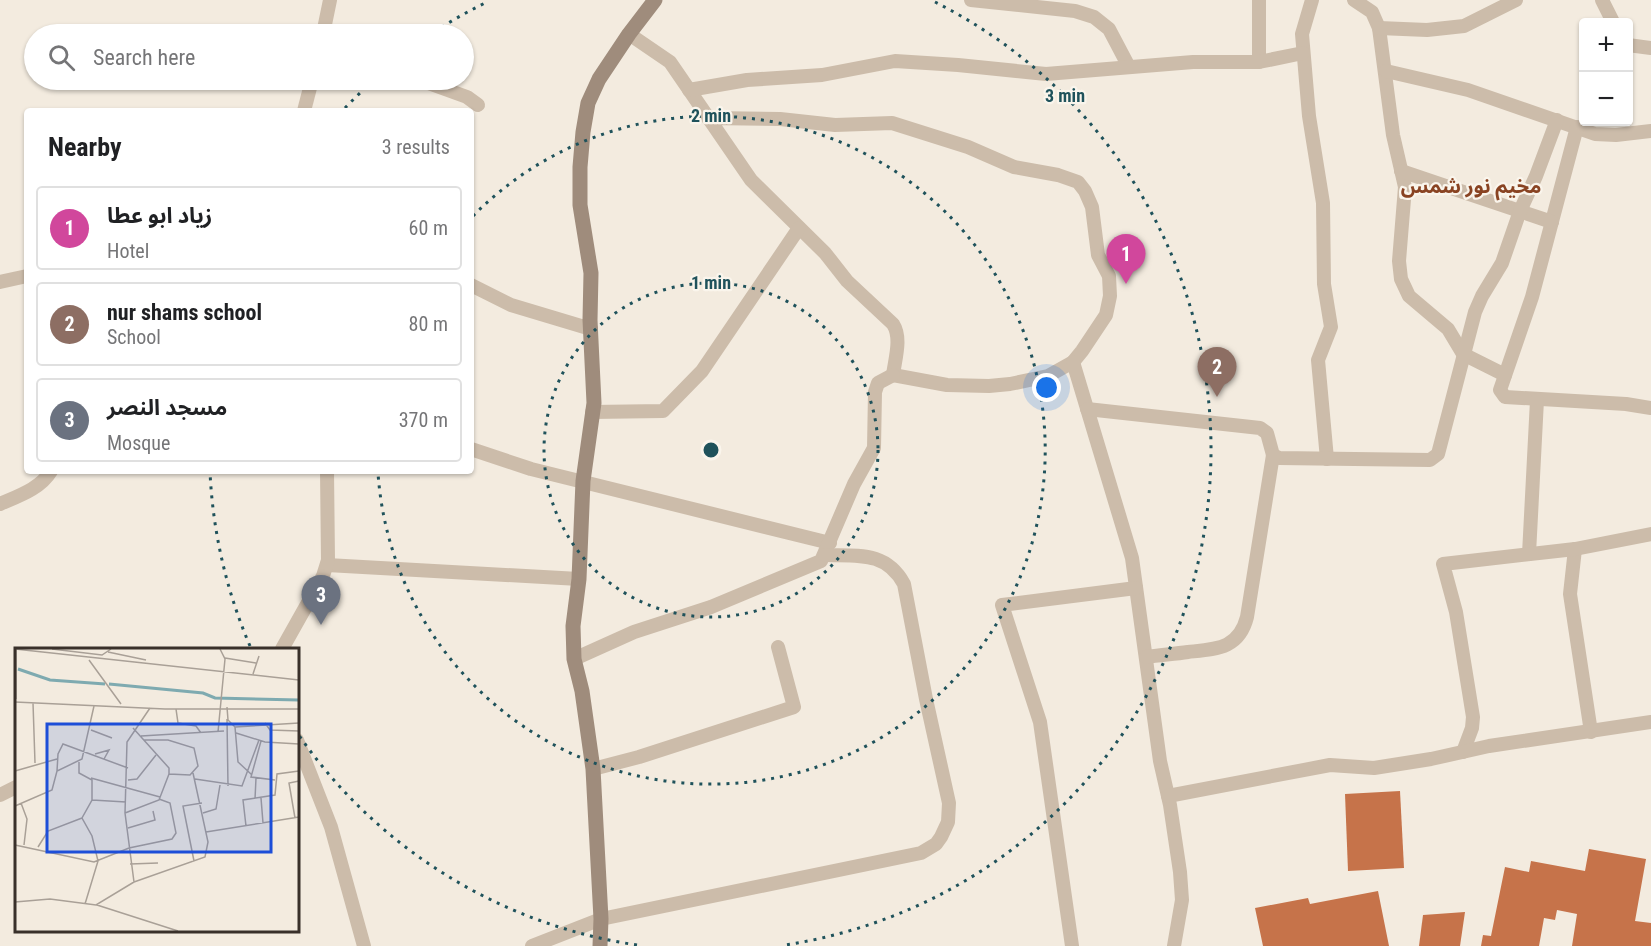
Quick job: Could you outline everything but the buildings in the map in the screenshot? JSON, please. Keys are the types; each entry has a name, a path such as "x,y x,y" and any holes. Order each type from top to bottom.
{"street":[{"path":"325,24 330,0"},
{"path":"600,946 601,919 593,770 582,691 574,659 573,626 579,579 583,481 594,403 591,273 580,205 580,167 588,103 599,79 628,34 655,0"},
{"path":"971,0 1075,11 1094,17 1109,29 1129,67"},
{"path":"1259,0 1259,62"},
{"path":"1312,0 1302,34 1309,116 1323,203 1324,284 1331,327 1318,360 1328,459"},
{"path":"1354,0 1372,12 1379,28 1393,135 1405,187 1399,261 1401,279 1409,296 1448,329 1463,354 1504,375"},
{"path":"1379,28 1427,30 1464,26 1516,0"},
{"path":"1602,0 1611,18"},
{"path":"628,34 670,62 751,180 825,253 847,281 893,324 897,330 893,375"},
{"path":"1633,46 1651,48"},
{"path":"689,90 747,80 822,75 895,61 958,64 1046,74 1193,62 1259,62 1303,53"},
{"path":"1386,70 1468,90 1606,135 1651,131"},
{"path":"305,108 309,90"},
{"path":"449,90 467,96 478,105"},
{"path":"574,659 634,632 711,607 816,564 828,549 854,484 873,454 875,392 878,383 893,375 947,385 989,386 1048,376 1073,362 1106,315 1110,296 1109,276 1096,249 1092,207 1078,182 1058,175 1014,167 968,147 892,123 835,125 780,119 708,118"},
{"path":"1273,455 1279,458 1430,460 1438,454 1475,312 1502,263 1520,211 1557,120"},
{"path":"1577,127 1532,297 1500,390 1504,398 1626,404 1651,408"},
{"path":"1401,171 1552,222"},
{"path":"592,412 663,411 702,371 800,228"},
{"path":"0,282 24,277"},
{"path":"474,286 511,305 591,329"},
{"path":"1073,362 1132,558 1160,761 1180,872 1182,900 1174,946"},
{"path":"1529,555 1537,399"},
{"path":"1088,409 1260,428 1266,433 1273,455 1247,617 1242,630 1229,644 1216,649 1146,657"},
{"path":"474,450 531,469 583,481 828,549 880,560 894,569 904,584 949,803 948,822 941,837 929,849 914,855 601,919 532,946"},
{"path":"0,504 32,489 43,482 49,474"},
{"path":"283,648 327,565 329,552 327,474"},
{"path":"1463,752 1472,728 1473,717 1456,612 1443,564 1575,549 1651,534"},
{"path":"1575,549 1570,594 1590,732"},
{"path":"327,565 579,579"},
{"path":"1072,946 1040,722 1002,605 1136,588"},
{"path":"593,770 794,707 778,647"},
{"path":"1168,796 1330,765 1374,768 1489,746 1651,722"},
{"path":"298,743 331,827 364,946"},
{"path":"0,795 15,788"}],"place":[{"name":"زياد ابو عطا","path":"1126,284"},
{"name":"nur shams school","path":"1217,397"},
{"name":"مسجد النصر","path":"321,625"}],"district":[{"name":"ِمخيم نور شمس","path":"1471,186"}]}
